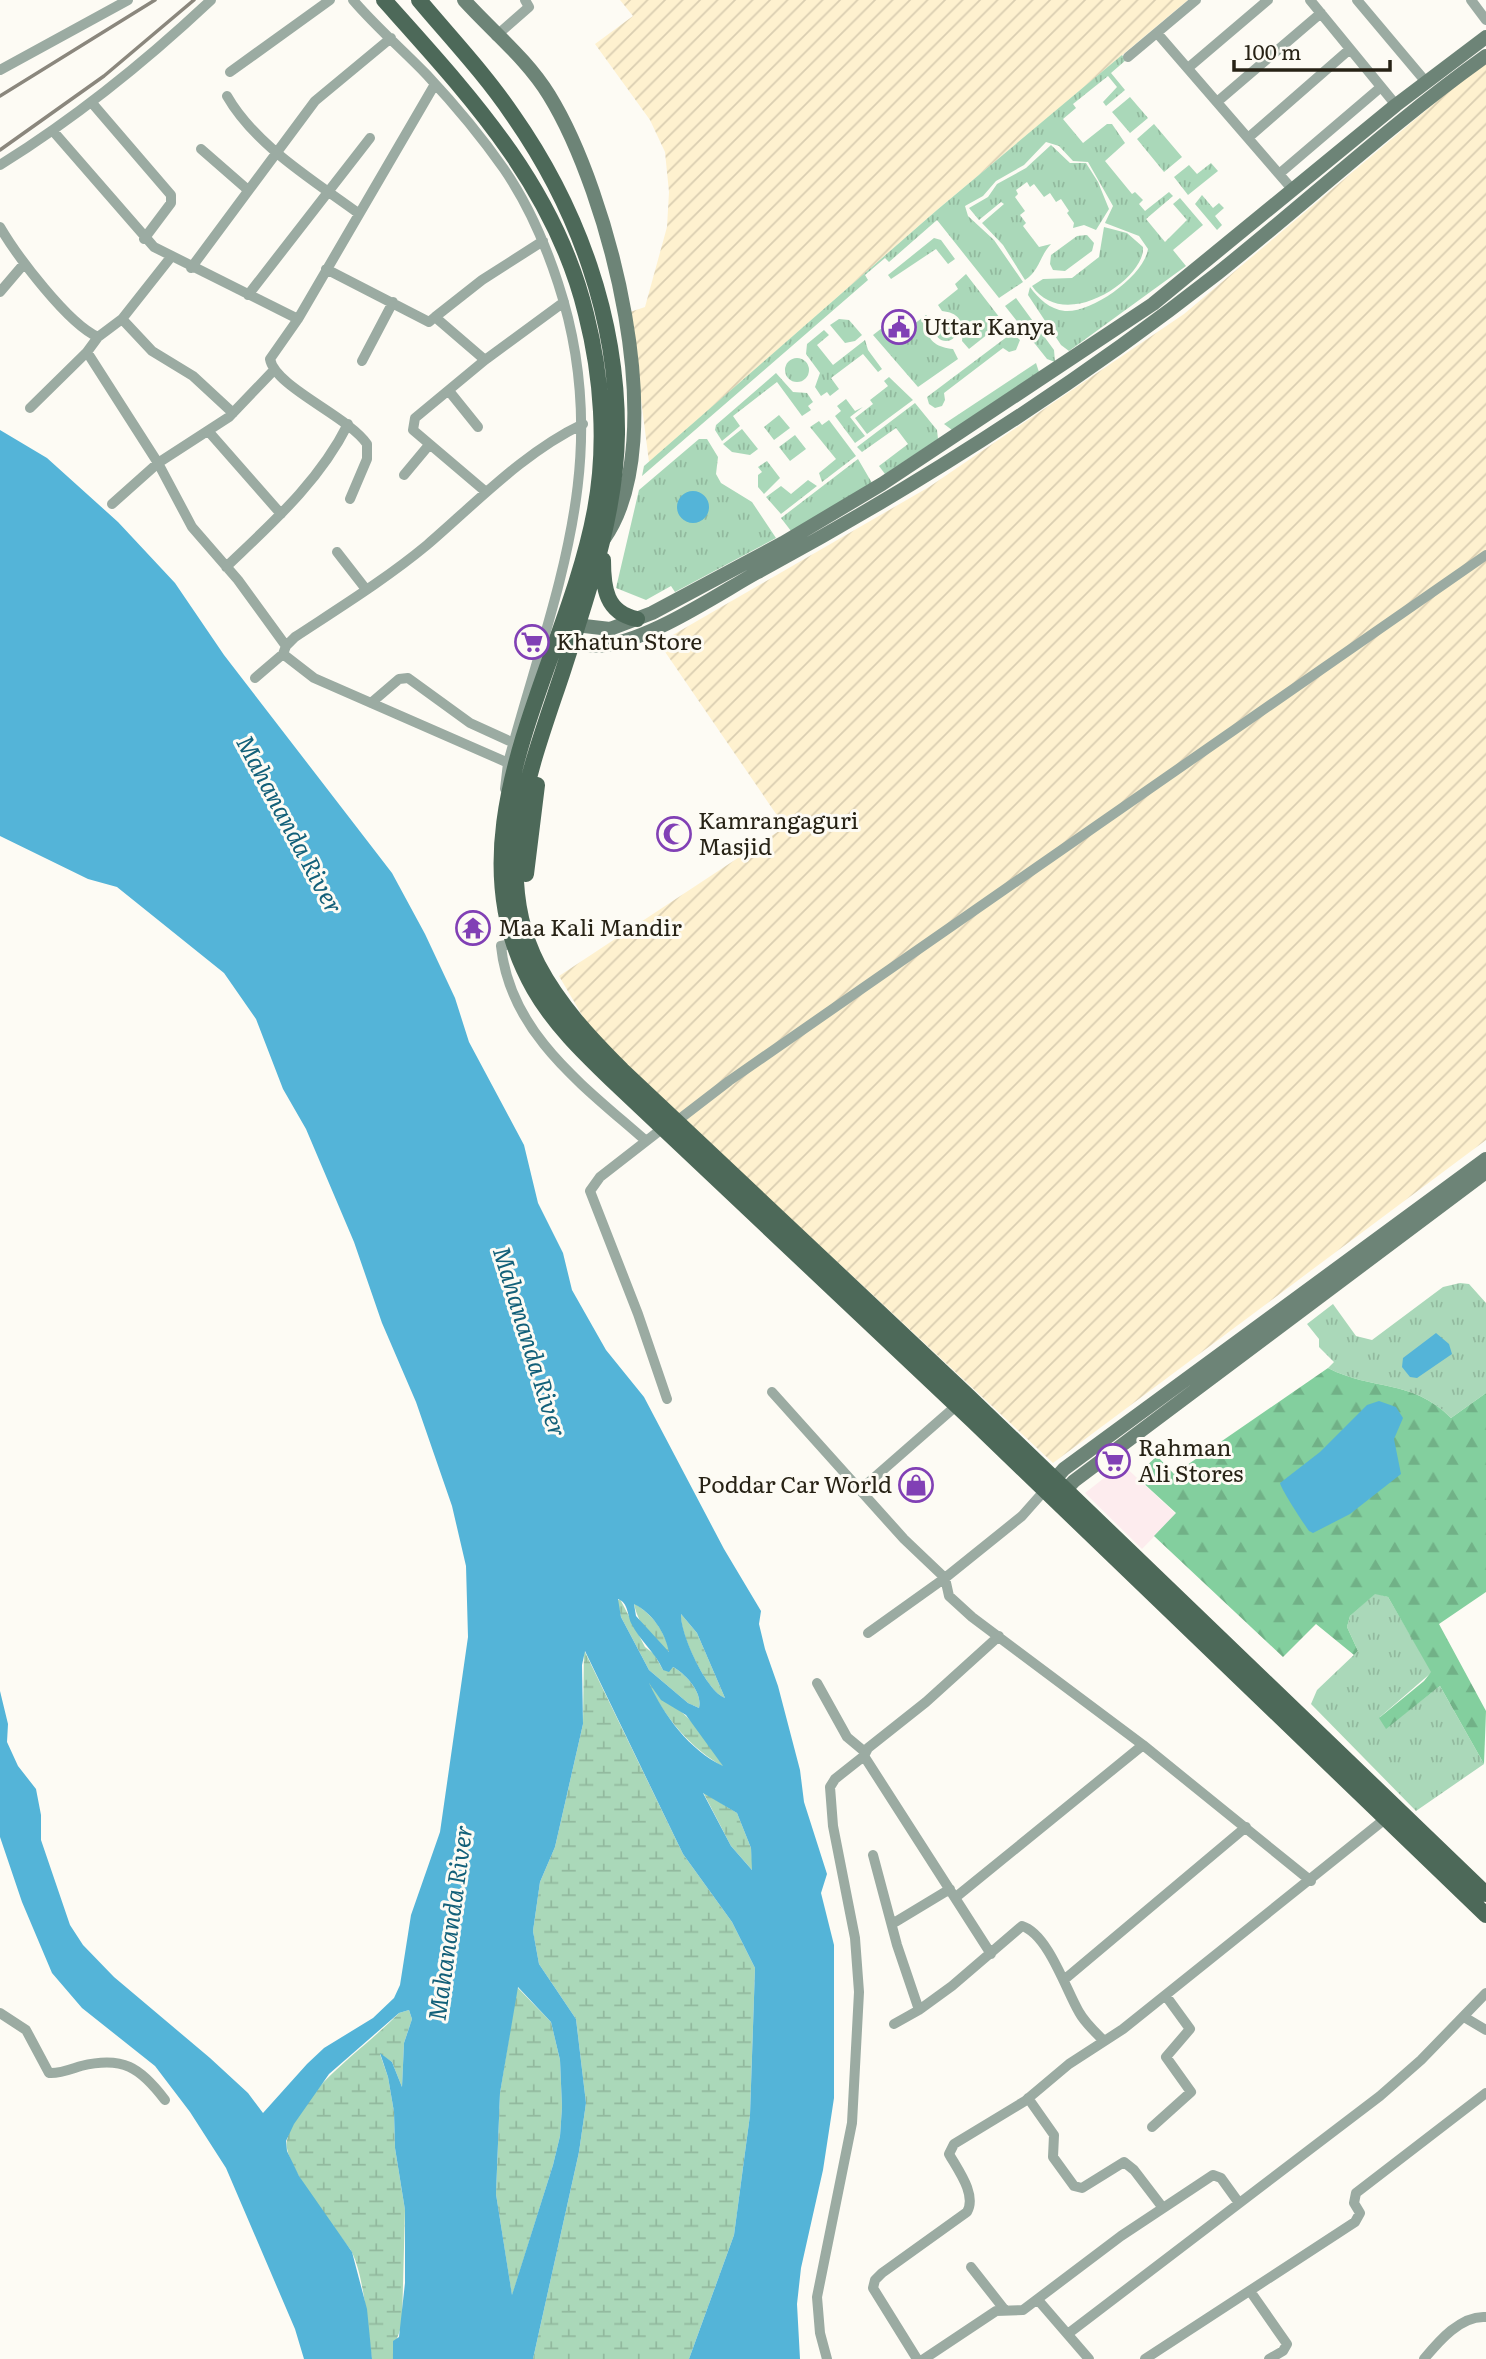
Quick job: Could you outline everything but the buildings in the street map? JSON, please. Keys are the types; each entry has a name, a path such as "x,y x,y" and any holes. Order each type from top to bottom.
{"main road":[{"path":"384,0 464,89 512,151 549,212 581,294 600,400 600,474 590,531 563,632 545,725 543,759 526,861 521,938 581,1027 670,1125 956,1406 1055,1490 1486,1915"},
{"path":"419,0 511,111 544,164 582,244 601,305 613,366 616,403 614,482 603,540 603,583 606,596 619,612 637,619"},
{"path":"603,540 517,744 511,764 502,831 502,885 521,938 533,1000 540,1013 572,1055 630,1108 670,1125 1486,1894"}],"street":[{"path":"0,70 128,0"},
{"path":"0,165 92,103 171,38 211,0"},
{"path":"230,72 330,0"},
{"path":"353,0 435,84 504,169 542,241 564,302 576,347 583,424 578,502 563,632"},
{"path":"464,0 538,79 555,106 598,201 620,287 631,375 632,448 617,520 603,540"},
{"path":"496,36 525,13 529,7 525,0"},
{"path":"1128,57 1196,0"},
{"path":"1188,68 1268,0"},
{"path":"1310,0 1396,105"},
{"path":"1357,0 1426,82"},
{"path":"1471,0 1486,20"},
{"path":"1217,102 1321,13"},
{"path":"1157,33 1292,189"},
{"path":"789,548 1153,304 1396,105 1486,37"},
{"path":"191,268 276,150 315,101 391,38"},
{"path":"1248,138 1350,49"},
{"path":"563,632 604,646 789,548 854,520 1010,419 1217,273 1389,128 1486,56"},
{"path":"350,499 368,452 362,436 274,370 270,359 298,319 435,84"},
{"path":"1279,174 1381,87"},
{"path":"227,96 241,118 276,150 358,213"},
{"path":"92,103 171,195 171,203 144,239"},
{"path":"53,131 144,239 191,268 298,319"},
{"path":"248,295 370,138"},
{"path":"201,149 248,190"},
{"path":"0,227 23,265 84,328 98,337"},
{"path":"326,269 429,322 482,280 542,241"},
{"path":"30,408 87,352 98,337 122,319 171,257"},
{"path":"0,292 23,265"},
{"path":"362,361 393,302"},
{"path":"486,492 413,430 415,418 485,360 564,302"},
{"path":"435,317 485,360"},
{"path":"122,319 152,351 193,376 233,413"},
{"path":"87,352 158,463 192,527 226,567 284,650 314,678 511,764"},
{"path":"112,504 158,463 209,432 233,413 274,370"},
{"path":"449,390 478,427"},
{"path":"1001,406 1010,419"},
{"path":"226,567 306,489 332,456 348,424"},
{"path":"255,678 284,650 427,545 486,492 563,433 583,424"},
{"path":"209,432 281,514"},
{"path":"404,475 429,446"},
{"path":"337,552 365,588"},
{"path":"667,1399 642,1324 590,1191 600,1177 729,1081 1486,555"},
{"path":"563,632 610,629 637,619 664,615"},
{"path":"370,703 399,680 408,678 470,723 517,744"},
{"path":"521,938 500,946 513,993 529,1024 565,1068 646,1141"},
{"path":"1055,1490 1064,1469 1486,1158"},
{"path":"867,1633 945,1578 1055,1490 1486,1172"},
{"path":"772,1392 860,1490 945,1578 949,1596 1143,1745 1311,1881"},
{"path":"860,1490 956,1406"},
{"path":"827,2359 820,2333 817,2297 852,2123 859,1992 855,1938 833,1826 830,1787 835,1779 999,1636"},
{"path":"817,1683 847,1737 865,1754 991,1954"},
{"path":"892,1924 953,1893 1143,1745"},
{"path":"917,2359 876,2295 875,2280 967,2212 971,2197 950,2154 951,2149 1028,2098 1069,2064 1166,1996 1311,1881 1385,1818"},
{"path":"1065,1979 1246,1827"},
{"path":"873,1855 919,2010"},
{"path":"894,2024 919,2010 991,1954 1015,1931 1025,1926 1065,1979 1080,2015 1104,2041"},
{"path":"1069,2333 1380,2096 1464,2018 1486,1993"},
{"path":"1152,2127 1191,2092 1166,2057 1190,2029 1166,1996"},
{"path":"0,2013 26,2030 48,2073 93,2063 130,2065 149,2078 165,2100"},
{"path":"1464,2018 1486,2030"},
{"path":"1145,2359 1354,2222 1360,2213 1354,2203 1356,2193 1486,2093"},
{"path":"1028,2098 1054,2135 1053,2157 1074,2186 1082,2188 1124,2162 1134,2170 1163,2208"},
{"path":"924,2359 996,2311 1004,2309 1014,2312 1038,2300 1163,2208 1213,2175 1221,2178 1239,2203"},
{"path":"971,2267 1004,2309"},
{"path":"1250,2291 1287,2344 1283,2351 1269,2359"},
{"path":"1038,2300 1089,2359"},
{"path":"1424,2359 1458,2326 1474,2317 1486,2317"}],"shaded area":[{"path":"620,0 1188,0 937,210 649,462 630,312 645,307 667,227 669,192 665,152 650,120 595,44 633,16"},
{"path":"1486,64 1486,1140 1053,1463 609,1049 586,1022 559,976 785,827 659,643 929,487 1184,314 1469,74"},
{"path":"1122,1464 1176,1514 1142,1549 1085,1493"}],"green space":[{"path":"1122,55 1126,60 1111,73 1125,90 1106,106 1103,102 1117,87 1108,76 1073,104 1076,108 1063,119 1083,143 1107,124 1112,124 1125,143 1105,161 1132,194 1135,192 1143,200 1139,204 1145,211 1169,192 1173,196 1146,219 1165,242 1187,220 1173,204 1180,198 1203,225 1173,250 1186,266 1069,351 1061,345 1028,295 1030,287 1045,303 1059,310 1076,310 1089,306 1127,281 1137,270 1148,249 1139,236 1105,223 1113,206 1088,162 1073,161 1059,146 1046,142 1024,165 996,181 983,196 965,206 968,216 994,240 1023,282 999,298 937,220 889,262 885,258 865,275 868,280 642,476 644,466 937,210"},
{"path":"1130,97 1148,118 1130,133 1112,112"},
{"path":"1154,124 1182,157 1164,172 1137,139"},
{"path":"1051,145 1070,163 1086,163 1098,182 1109,209 1096,230 1084,225 1073,228 1074,223 1061,199 1056,202 1050,193 1044,197 1034,184 1030,187 1027,182 1016,190 1018,194 1015,197 1025,211 1020,215 1026,223 1023,226 1039,247 1051,244 1034,272 1025,280 1003,245 982,223 1004,204 1001,202 979,220 969,208 988,197 997,184 1026,168"},
{"path":"1211,163 1218,171 1188,195 1174,177 1189,165 1197,174"},
{"path":"1202,195 1213,208 1219,203 1224,208 1215,216 1222,225 1217,230 1195,204"},
{"path":"1104,227 1127,233 1143,247 1140,260 1132,273 1118,286 1082,303 1064,305 1046,299 1032,286 1043,279 1072,278 1099,257"},
{"path":"1087,235 1094,243 1092,251 1065,271 1053,270 1050,264 1051,255 1077,236"},
{"path":"934,238 941,240 955,259 948,264 936,249 891,279 888,275"},
{"path":"966,274 1003,322 969,349 962,341 963,330 958,317 942,311 938,305 958,289 955,284"},
{"path":"1016,298 1054,350 1055,362 1047,359 1005,306"},
{"path":"926,315 930,319 929,337 936,344 953,349 958,359 918,387 873,335 891,321 896,327 900,324 906,330"},
{"path":"839,319 849,320 862,335 855,341 845,343 830,325"},
{"path":"946,319 956,326 957,330 950,340 946,341 936,334 935,330 942,320"},
{"path":"824,330 829,335 817,345 833,365 865,340 868,350 882,369 878,372 863,354 831,378 839,389 830,396 827,392 821,396 815,387 820,373 806,354 807,344"},
{"path":"1012,333 1020,340 1016,350 1009,352 1003,348 944,393 942,406 935,408 929,404 927,397"},
{"path":"797,358 805,362 809,370 805,378 797,382 789,378 785,370 789,362"},
{"path":"1036,363 1039,372 952,430 944,424"},
{"path":"776,373 793,392 807,393 813,402 808,406 811,410 802,416 777,382 733,416 740,426 722,441 715,430 716,425"},
{"path":"889,377 913,400 867,434 855,418 873,404 870,400 888,386 884,381"},
{"path":"846,399 855,411 863,407 850,417 865,436 855,443 835,416 841,411 837,406"},
{"path":"915,403 937,430 938,439 885,474 879,466 908,444 896,428 862,452 857,447"},
{"path":"779,415 790,428 774,440 764,427"},
{"path":"829,420 856,456 822,482 819,473 836,459 810,427 819,421 822,425"},
{"path":"742,429 758,449 750,455 732,452 723,444"},
{"path":"795,435 806,449 790,461 779,447"},
{"path":"699,439 707,439 718,457 716,474 721,483 752,502 776,538 675,592 671,586 646,600 616,588 639,490"},
{"path":"858,459 872,483 791,531 781,518"},
{"path":"767,461 780,478 764,494 758,487 758,475 762,472 758,467"},
{"path":"808,480 817,486 781,514 766,497 781,486 791,494"},
{"path":"1469,1284 1486,1303 1486,1393 1451,1418 1421,1397 1328,1368 1334,1362 1319,1347 1319,1339 1307,1324 1333,1304 1356,1336 1372,1340 1443,1287"},
{"path":"1328,1368 1421,1397 1451,1418 1486,1393 1486,1592 1439,1624 1486,1711 1484,1764 1440,1686 1386,1729 1379,1718 1424,1681 1431,1672 1388,1597 1375,1594 1350,1616 1347,1627 1358,1651 1354,1655 1316,1624 1283,1657 1154,1536 1176,1513 1140,1480 1142,1470 1157,1456 1174,1474"},
{"path":"1375,1593 1388,1597 1432,1672 1380,1717 1386,1728 1440,1686 1484,1764 1416,1811 1311,1704 1317,1690 1358,1651 1347,1627 1350,1616"},
{"path":"620,1599 645,1647 654,1654 663,1670 673,1667 692,1684 700,1702 699,1708 688,1703 649,1670 621,1617 617,1601"},
{"path":"634,1603 657,1624 670,1652 658,1645 647,1632"},
{"path":"681,1614 697,1633 725,1698 710,1685 696,1661 684,1634"},
{"path":"584,1650 683,1854 732,1922 755,1968 750,2115 734,2235 689,2359 533,2359 579,2152 586,2103 576,2019 539,1964 533,1931 540,1882 555,1847 583,1724"},
{"path":"651,1683 698,1728 724,1767 690,1742 680,1731 655,1696 648,1684"},
{"path":"703,1792 737,1813 751,1848 753,1871 731,1846"},
{"path":"517,1987 551,2022 560,2060 562,2107 560,2136 553,2165 512,2296 496,2194 500,2093"},
{"path":"409,2010 412,2019 404,2043 402,2087 392,2062 380,2054 388,2077 394,2112 395,2148 405,2210 402,2322 393,2359 372,2359 362,2286 355,2259 292,2164 287,2140 304,2104 319,2088 399,2013"}],"water":[{"name":"Mahananda River","path":"0,430 47,458 118,522 175,583 224,655 392,873 455,998 469,1042 524,1145 538,1203 563,1253 572,1290 606,1350 644,1397 724,1549 761,1611 759,1624 765,1649 778,1686 800,1770 804,1802 827,1874 821,1893 834,1945 834,2098 823,2170 801,2268 797,2304 800,2359 689,2359 734,2235 750,2115 755,1968 732,1922 683,1854 585,1651 582,1665 583,1724 555,1847 540,1882 533,1931 539,1964 576,2019 586,2103 579,2152 533,2359 393,2359 393,2341 399,2337 405,2283 405,2210 395,2148 394,2112 388,2077 380,2053 392,2062 402,2087 404,2043 412,2019 409,2010 399,2013 329,2074 294,2124 286,2141 287,2151 299,2176 352,2252 367,2309 372,2359 304,2359 295,2329 226,2168 190,2112 155,2066 82,2008 52,1973 22,1902 0,1837 0,1691 8,1724 7,1742 18,1766 36,1789 41,1815 41,1840 70,1925 83,1945 114,1977 210,2058 248,2093 263,2113 324,2048 373,2018 394,1998 400,1985 411,1915 440,1832 468,1637 466,1566 452,1506 416,1402 382,1323 354,1242 306,1129 283,1089 256,1019 224,973 117,887 88,879 0,836","holes":["618,1599 625,1606 631,1623 663,1670 669,1672 673,1667 692,1684 700,1702 699,1708 688,1703 649,1670 621,1617","634,1604 657,1624 669,1652 636,1616","681,1614 697,1633 725,1698 710,1685 702,1673 685,1634","649,1683 661,1700 686,1715 723,1766 699,1751 689,1741 670,1719","703,1793 737,1813 751,1848 752,1870 731,1846","518,1987 551,2022 560,2060 562,2107 560,2136 553,2165 512,2295 496,2194 500,2093"]},
{"path":"693,491 705,495 709,507 705,519 693,523 681,519 677,507 681,495"},
{"path":"1436,1333 1449,1344 1452,1354 1417,1378 1410,1377 1402,1367 1403,1358"},
{"path":"1379,1401 1396,1407 1403,1418 1394,1439 1401,1474 1350,1514 1313,1533 1309,1531 1280,1483 1320,1452 1367,1405"}],"railway":[{"path":"0,96 155,0"},
{"path":"0,150 104,76 194,0"}],"place":[{"name":"Uttar Kanya","path":"899,327"},
{"name":"Khatun Store","path":"532,642"},
{"name":"Kamrangaguri Masjid","path":"674,834"},
{"name":"Maa Kali Mandir","path":"473,928"},
{"name":"Rahman Ali Stores","path":"1113,1461"},
{"name":"Poddar Car World","path":"916,1485"}]}
